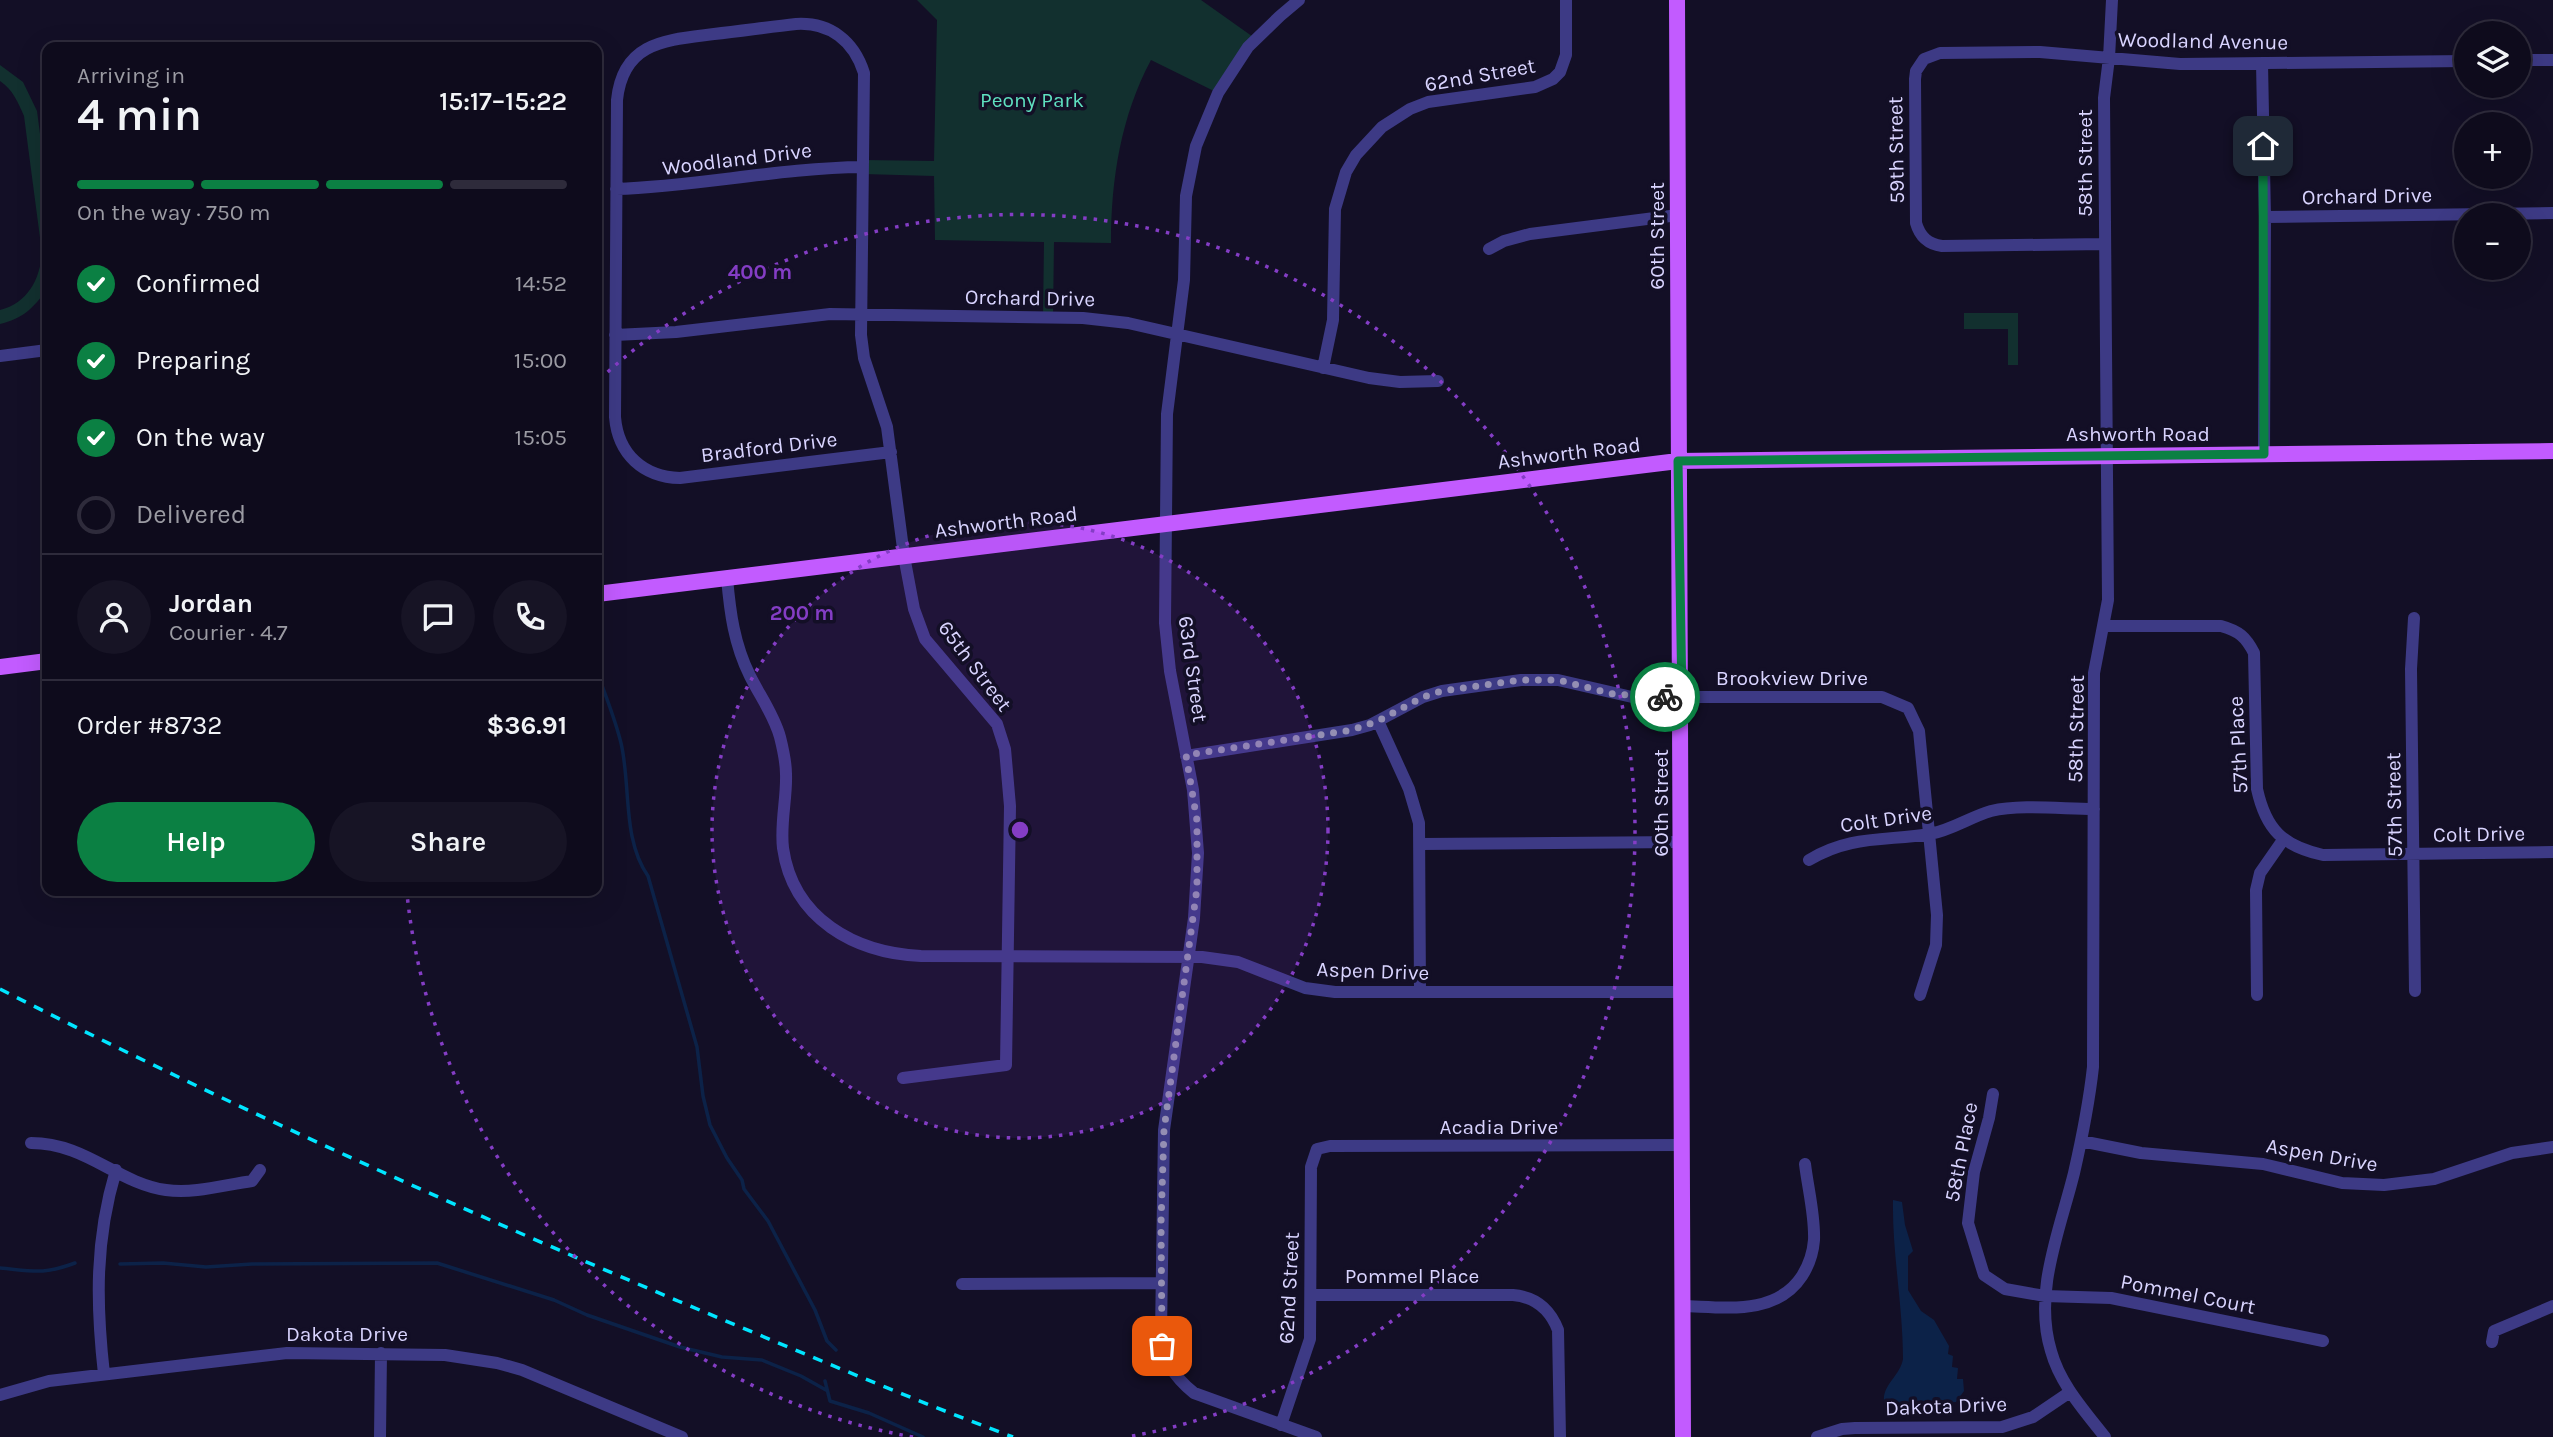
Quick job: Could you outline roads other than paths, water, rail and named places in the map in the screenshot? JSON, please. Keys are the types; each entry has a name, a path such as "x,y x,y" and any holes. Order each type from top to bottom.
{"main road":[{"name":"60th Street","path":"1678,0 1683,1437"},
{"name":"Ashworth Road","path":"602,593 1678,461 2553,451"},
{"path":"0,667 42,662"}],"street":[{"name":"63rd Street","path":"1281,1425 1194,1393 1174,1374 1166,1358 1161,1334 1164,1130 1194,918 1198,853 1197,821 1166,649 1167,414 1184,280 1186,196 1204,122 1233,68 1262,32 1299,0"},
{"name":"62nd Street","path":"1323,368 1333,320 1335,209 1346,172 1356,155 1382,127 1409,109 1427,102 1535,87 1553,79 1560,72 1566,55 1566,0"},
{"name":"58th Street","path":"2105,1437 2070,1392 2051,1352 2045,1326 2045,1296 2088,1109 2094,1054 2094,673 2108,600 2104,97 2112,0"},
{"name":"65th Street","path":"616,189 618,88 622,75 635,57 648,47 670,40 815,24 837,34 854,51 860,62 864,86 860,313 864,358 887,428 914,609 925,639 997,724 1005,749 1010,806 1006,1065 903,1078"},
{"name":"Woodland Avenue","path":"1940,53 2040,52 2180,64 2454,61"},
{"name":"59th Street","path":"1940,53 1924,59 1916,71 1915,79 1917,229 1927,241 1942,246 2105,244"},
{"path":"2531,60 2553,60"},
{"path":"2262,63 2265,217 2264,454"},
{"name":"Woodland Drive","path":"616,189 664,187 807,169 863,167"},
{"path":"615,335 616,189"},
{"name":"Orchard Drive","path":"2265,217 2553,213"},
{"path":"1489,249 1517,236 1678,215"},
{"name":"Orchard Drive","path":"615,335 676,332 830,314 1083,317 1107,319 1386,381 1438,382"},
{"name":"Bradford Drive","path":"615,335 616,429 626,452 635,462 653,473 668,478 680,478 891,452"},
{"path":"0,356 42,351"},
{"name":"Aspen Drive","path":"727,578 735,639 749,674 777,727 783,750 787,775 783,810 783,849 794,882 810,908 824,923 860,945 892,954 1188,957 1238,962 1305,988 1335,992 1682,992"},
{"name":"57th Street","path":"2414,618 2412,669 2415,991"},
{"name":"57th Place","path":"2104,626 2221,626 2238,631 2254,653 2257,789 2261,809 2283,840"},
{"name":"Brookview Drive","path":"1186,755 1352,730 1442,691 1521,680 1558,680 1632,697 1882,697 1908,708 1919,731 1930,834"},
{"path":"1378,721 1415,804 1421,844 1420,992"},
{"name":"Colt Drive","path":"1810,860 1828,848 1845,843 1945,831 1993,811 2094,809"},
{"path":"1920,995 1936,945 1937,915 1930,834"},
{"path":"2257,995 2256,890 2260,873 2283,840"},
{"name":"Colt Drive","path":"2283,840 2323,855 2553,852"},
{"path":"1421,844 1682,842"},
{"name":"58th Place","path":"1993,1094 1970,1193 1968,1223 1974,1249 1983,1275 2005,1289 2045,1296"},
{"name":"Aspen Drive","path":"2081,1141 2141,1153 2263,1164 2342,1182 2384,1185 2434,1179 2512,1153 2553,1147"},
{"path":"31,1143 70,1148 153,1187 181,1191 251,1181 260,1170"},
{"name":"Acadia Drive","path":"1317,1149 1330,1146 1682,1145"},
{"name":"62nd Street","path":"1281,1425 1310,1339 1311,1167 1317,1149"},
{"path":"1683,1306 1756,1306 1781,1297 1800,1279 1807,1268 1814,1241 1805,1164"},
{"path":"104,1374 97,1279 106,1209 116,1170"},
{"path":"962,1284 1161,1283"},
{"name":"Pommel Place","path":"1311,1295 1513,1295 1540,1303 1548,1311 1558,1330 1560,1437"},
{"name":"Pommel Court","path":"2045,1296 2111,1298 2323,1341"},
{"path":"2493,1342 2494,1331 2553,1306"},
{"name":"Dakota Drive","path":"0,1395 40,1382 287,1353 446,1354 497,1363 538,1376 682,1437"},
{"path":"380,1437 381,1353"},
{"name":"Dakota Drive","path":"1817,1437 1855,1428 2002,1427 2034,1417 2070,1392"},
{"path":"1281,1425 1316,1437"}],"water":[{"path":"1893,1200 1902,1202 1905,1225 1913,1251 1908,1256 1908,1290 1921,1311 1934,1320 1949,1346 1948,1354 1953,1356 1952,1367 1958,1368 1957,1379 1963,1379 1964,1391 1956,1402 1917,1405 1884,1402 1886,1390 1903,1359"}],"waterway":[{"path":"602,685 621,743 634,846 648,876 697,1047 703,1096 710,1125 742,1180 744,1189 768,1221 815,1310 827,1341 836,1350"},
{"path":"0,1268 46,1271 75,1263"},
{"path":"120,1264 163,1263 206,1267 252,1264 437,1263 554,1300 587,1315 680,1347 722,1357 762,1360 826,1390"},
{"path":"825,1381 830,1401 869,1413 923,1437"}],"railway":[{"path":"0,989 252,1112 507,1227 678,1301 1013,1437"}],"park label":[{"name":"Peony Park","path":"1032,100"}]}
